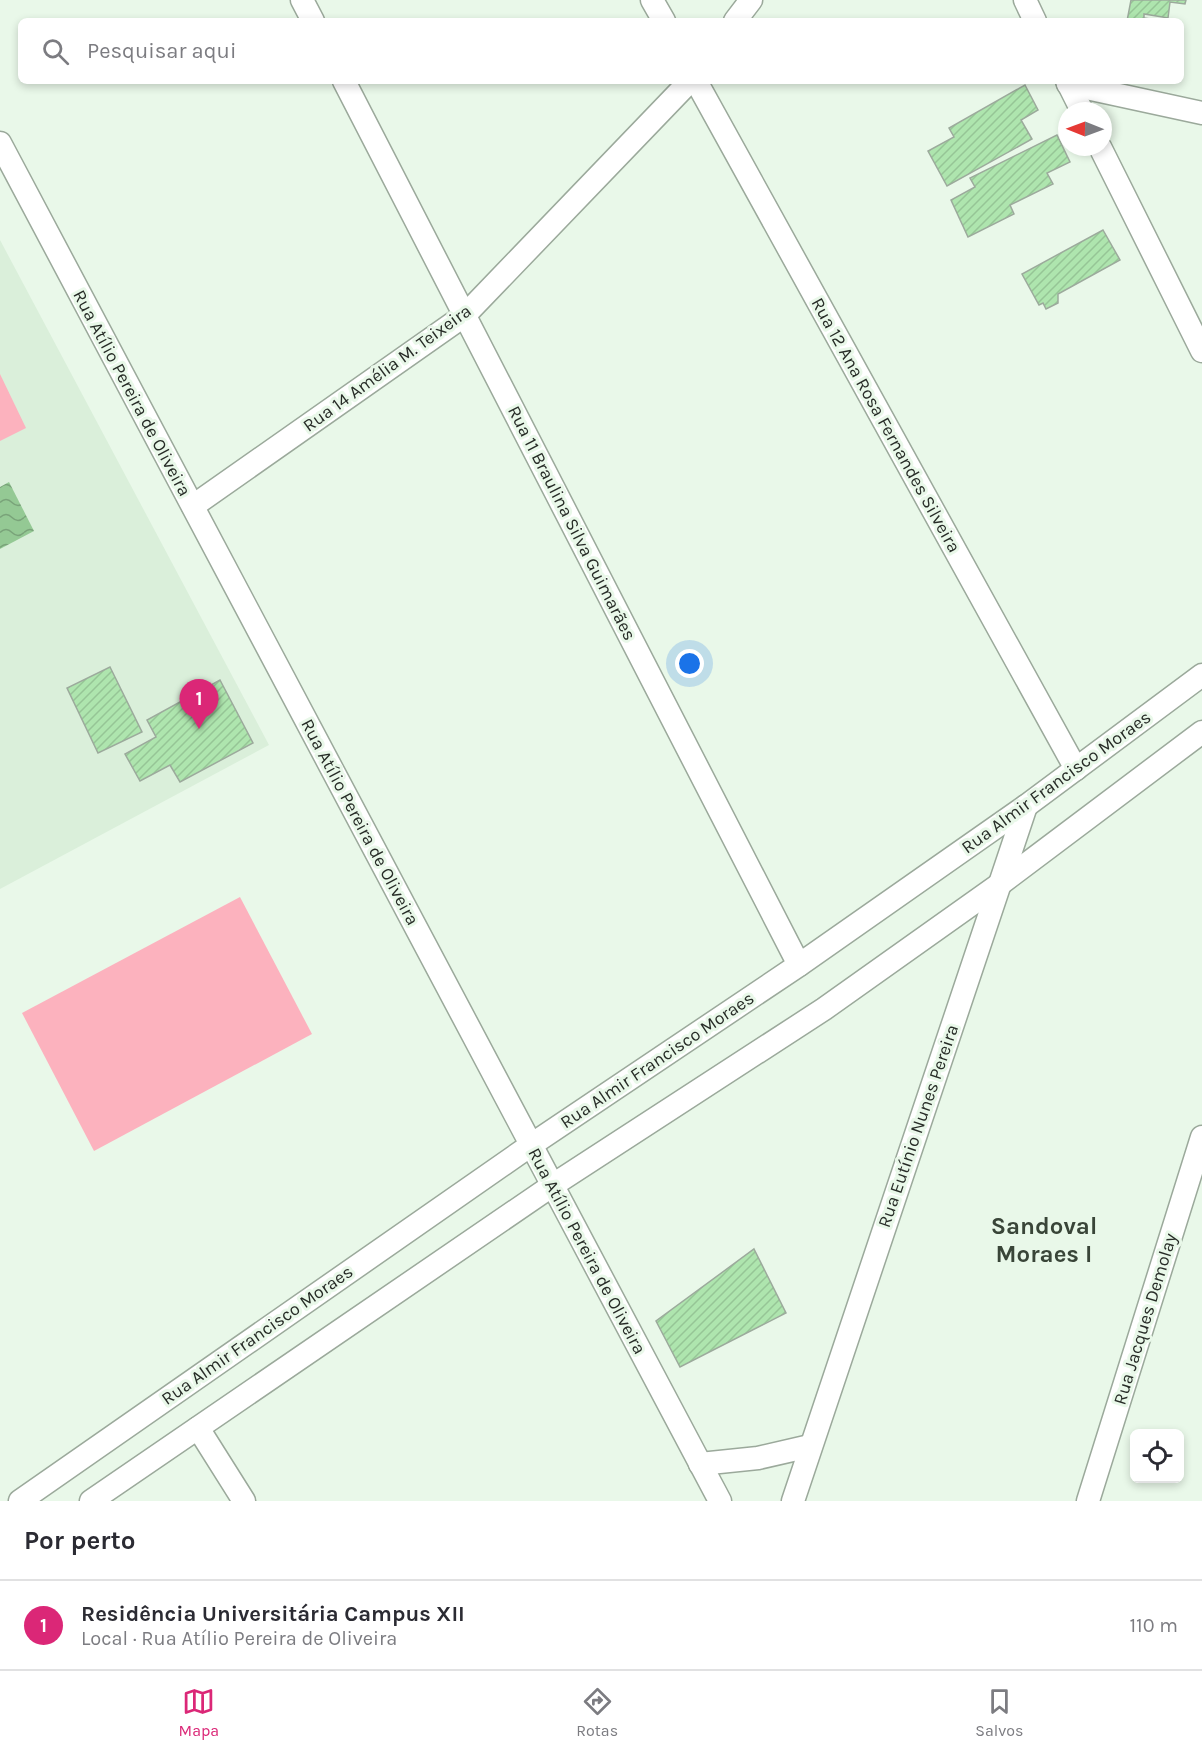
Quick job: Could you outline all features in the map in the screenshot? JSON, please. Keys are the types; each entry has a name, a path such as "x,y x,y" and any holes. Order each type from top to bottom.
{"street":[{"path":"302,0 311,18"},
{"path":"652,0 662,18"},
{"path":"737,18 751,0"},
{"path":"1024,0 1033,18"},
{"name":"Rua 11 Braulina Silva Guimarães","path":"346,84 799,964"},
{"name":"Rua 14 Amélia M. Teixeira","path":"193,506 465,315 687,84"},
{"name":"Rua 12 Ana Rosa Fernandes Silveira","path":"698,84 1076,770"},
{"path":"1068,84 1077,102"},
{"path":"1076,84 1202,113"},
{"name":"Rua Atílio Pereira de Oliveira","path":"0,143 720,1501"},
{"path":"1104,156 1202,351"},
{"name":"Rua Almir Francisco Moraes","path":"20,1501 531,1145 799,964 1026,806 1202,675"},
{"path":"91,1501 553,1185 824,1010 1000,884 1202,732"},
{"name":"Rua Eutínio Nunes Pereira","path":"793,1501 1026,806"},
{"name":"Rua Jacques Demolay","path":"1088,1501 1202,1137"},
{"path":"198,1428 244,1501"},
{"path":"700,1464 758,1458 810,1446"}],"shaded area":[{"path":"0,240 269,745 0,889"},
{"path":"0,374 26,428 0,441"},
{"path":"240,897 312,1034 94,1151 22,1013"}],"water":[{"path":"9,482 34,531 0,549 0,487"}],"building":[{"path":"1131,0 1186,0 1185,4 1170,2 1168,18 1144,14 1144,18 1128,18"},
{"path":"1025,85 1038,110 1021,120 1032,139 947,186 928,151 954,137 949,128"},
{"path":"1057,135 1058,156 1067,156 1070,162 1047,173 1053,184 1010,205 1014,214 968,237 951,200 975,187 970,178"},
{"path":"1103,230 1120,260 1058,294 1058,303 1046,309 1043,303 1039,305 1022,274"},
{"path":"110,667 142,732 98,753 67,688"},
{"path":"220,680 253,743 180,782 170,765 140,781 125,754 156,737 147,720"},
{"path":"754,1249 786,1313 680,1367 656,1321"}],"place":[{"name":"Residência Universitária Campus XII","path":"199,729"}],"district":[{"name":"Sandoval Moraes I","path":"1044,1240"}]}
